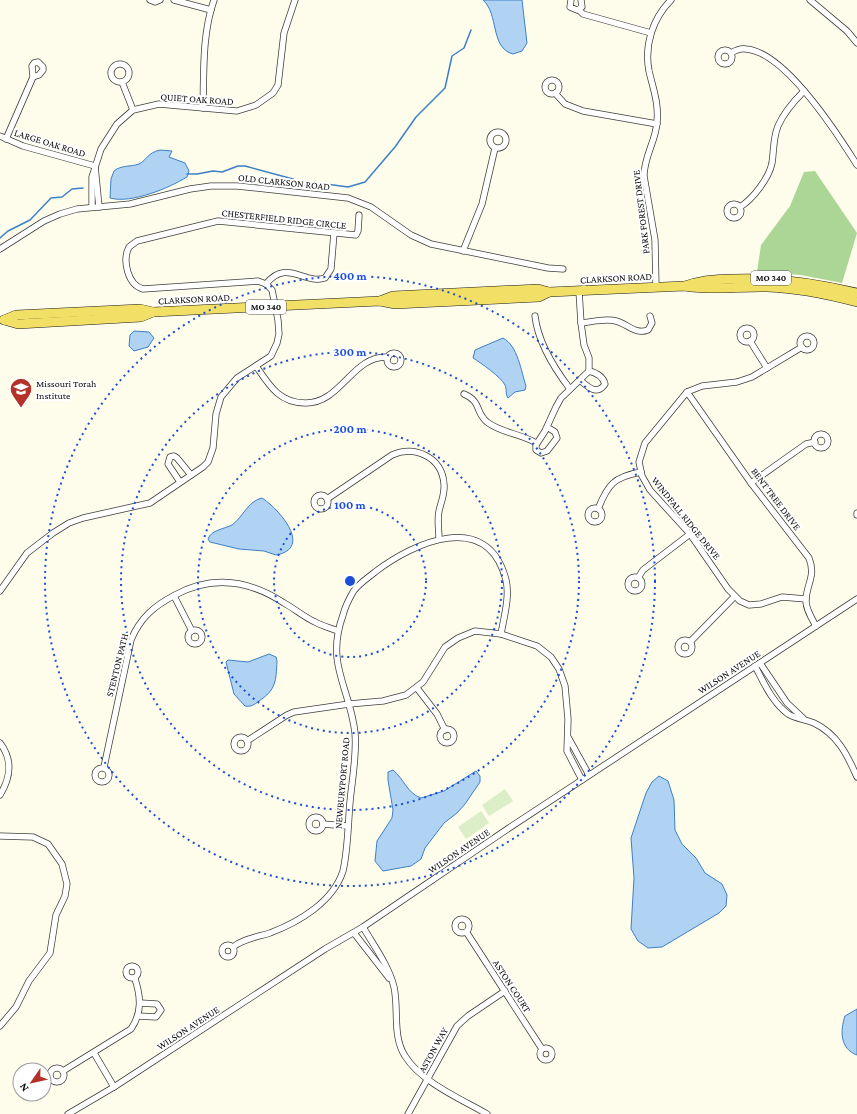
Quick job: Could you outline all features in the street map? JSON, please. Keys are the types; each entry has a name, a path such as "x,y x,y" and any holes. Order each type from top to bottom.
{"main road":[{"name":"CLARKSON ROAD","path":"685,286 698,280 769,278 806,282 857,293"},
{"name":"CLARKSON ROAD","path":"2,320 16,315 72,312 140,309 153,312 380,301 395,304 539,297 549,292 685,286 700,289 753,286 784,288 816,292 857,302"},
{"path":"60,321 72,312"},
{"name":"CLARKSON ROAD","path":"2,320 18,324 141,317 153,312"}],"street":[{"path":"150,0 155,2 160,0"},
{"path":"174,0 210,10"},
{"path":"203,108 203,72 210,10 214,0"},
{"name":"QUIET OAK ROAD","path":"92,207 92,177 101,149 107,137 121,120 133,110 159,104 237,111 256,105 273,93 278,85 284,34 295,0"},
{"path":"571,0 571,8 579,10 583,14 651,33"},
{"path":"579,10 582,5 581,0"},
{"name":"PARK FOREST DRIVE","path":"656,287 655,240 644,176 644,165 657,124 656,97 648,60 651,33 661,13 671,0"},
{"path":"810,0 846,31 857,43"},
{"path":"731,53 745,49 758,52 780,68 819,108 856,161"},
{"path":"3,137 33,77"},
{"path":"122,82 133,110"},
{"path":"740,208 749,200 770,171 774,139 778,125 792,104 804,91"},
{"path":"555,93 565,104 583,111 657,124"},
{"name":"LARGE OAK ROAD","path":"3,137 52,155 95,166"},
{"path":"463,251 482,204 495,148"},
{"name":"QUIET OAK ROAD","path":"95,166 99,207"},
{"name":"OLD CLARKSON ROAD","path":"0,249 39,224 60,214 78,209 130,204 190,189 211,186 256,187 348,198 371,207 411,235 441,247 548,268 563,269"},
{"name":"CHESTERFIELD RIDGE CIRCLE","path":"266,284 258,281 143,289 137,287 129,277 126,252 129,247 137,241 218,221 356,235 358,231 359,215"},
{"path":"0,591 27,553 69,523 83,518 150,504 203,467 212,455 215,439 216,414 220,397 237,378 271,356 275,350 280,334 272,290 266,284 271,278 279,274 299,274 314,280 325,278 331,269 334,233"},
{"path":"547,427 555,432 557,438 544,453 538,452 536,443 547,427 556,407 570,389 589,371 589,358 582,338 579,291"},
{"path":"535,316 537,329 550,361 570,389"},
{"path":"581,323 611,320 623,323 638,332 644,332 648,330 652,323 650,316"},
{"path":"750,341 768,368"},
{"path":"687,392 702,386 745,380 802,347"},
{"path":"256,366 272,390 284,398 299,403 315,403 328,398 372,359 388,358"},
{"path":"580,380 592,390 597,391 602,388 605,384 603,379 598,374 589,371"},
{"name":"WINDFALL RIDGE DRIVE","path":"687,392 645,443 639,462 641,472 650,490 690,534 734,597"},
{"name":"BENT TREE DRIVE","path":"687,392 751,483 809,558 812,573 806,599"},
{"path":"464,394 474,398 483,417 493,426 526,437 536,443"},
{"path":"751,483 806,444 815,442"},
{"path":"327,499 392,455 404,451 417,451 434,461 443,478 444,493 438,518 439,539"},
{"path":"180,482 168,464 170,457 174,456 177,458 191,475"},
{"path":"598,509 607,489 615,481 624,475 641,472"},
{"path":"638,578 643,570 690,534"},
{"name":"NEWBURYPORT ROAD","path":"233,947 239,943 271,932 321,904 335,889 343,872 356,739 349,704 342,684 336,657 338,631 343,614 353,592 383,566 405,552 439,539 451,537 470,539 484,545 495,556 504,574 507,587 502,634"},
{"name":"STENTON PATH","path":"104,767 131,640 137,625 156,606 197,585 210,582 229,582 267,593 316,623 338,631"},
{"path":"174,596 192,631"},
{"path":"690,642 734,597 749,605 761,604 782,597 806,599 807,608 816,626"},
{"name":"WILSON AVENUE","path":"68,1114 114,1087 325,949 354,933 589,775 857,599"},
{"path":"247,740 286,715 294,712 395,699 416,688 423,682 446,648 458,638 475,631 502,634 538,646 551,657 559,669 565,686 568,737 566,744 567,751 582,780"},
{"path":"757,665 767,688 780,706 795,717 803,718 822,727 837,740 857,777"},
{"path":"757,665 787,702 803,718"},
{"path":"416,688 437,714 445,730"},
{"path":"568,737 589,775"},
{"path":"0,743 8,757 10,765 7,781 0,795"},
{"path":"322,824 347,826"},
{"path":"0,836 33,837 48,844 62,864 67,884 65,896 56,915 50,953 29,981 16,1008 0,1026"},
{"path":"363,927 386,968 392,982 400,1045 408,1061 416,1071 427,1079 487,1114"},
{"path":"354,933 392,982"},
{"name":"ASTON COURT","path":"467,933 542,1049"},
{"path":"63,1071 128,1032 138,1016 140,1003 134,979"},
{"name":"ASTON WAY","path":"408,1114 457,1026 468,1016 505,991"},
{"path":"138,1016 156,1016 161,1010 156,1004 140,1003"},
{"path":"94,1053 114,1087"}],"green space":[{"path":"815,171 857,233 842,283 801,275 757,272 761,245 790,206 804,172"},
{"path":"505,789 513,801 489,816 482,805"},
{"path":"481,811 489,823 466,839 458,827"}],"water":[{"path":"483,0 522,0 527,43 522,51 513,54 506,51 501,45 488,6"},
{"path":"160,150 172,151 169,157 185,163 189,171 187,177 170,186 139,197 128,199 110,198 111,179 114,171 123,167 139,164 152,153"},
{"path":"134,331 149,332 154,338 148,347 134,351 129,346 130,335"},
{"path":"503,338 516,353 526,386 525,390 515,392 508,398 506,387 503,382 490,370 473,358 475,350"},
{"path":"262,498 276,510 289,528 292,537 292,545 287,551 276,555 264,551 239,549 210,542 208,539 212,534 232,525 253,502"},
{"path":"269,654 276,657 277,661 275,680 272,689 256,704 245,706 234,694 226,662 228,660 248,662"},
{"path":"393,770 412,793 421,798 444,791 476,771 480,776 480,782 465,804 457,813 444,823 425,848 421,859 411,866 383,871 375,861 377,841 392,818 393,810 388,772"},
{"path":"659,776 668,781 674,800 675,830 682,844 696,858 705,873 722,884 727,895 726,906 719,913 662,947 648,948 638,941 631,929 634,878 631,838 646,793 652,782"},
{"path":"857,1009 857,1055 851,1052 844,1044 842,1028 845,1016"}],"waterway":[{"path":"187,174 213,171 222,172 238,166 245,166 293,179 305,186 326,184 348,187 365,182 395,147 416,117 445,88 452,56 464,48 471,30"},
{"path":"0,238 8,231 30,220 51,198 62,197 72,189 83,188"}],"place":[{"name":"Missouri Torah Institute","path":"21,408"}]}
